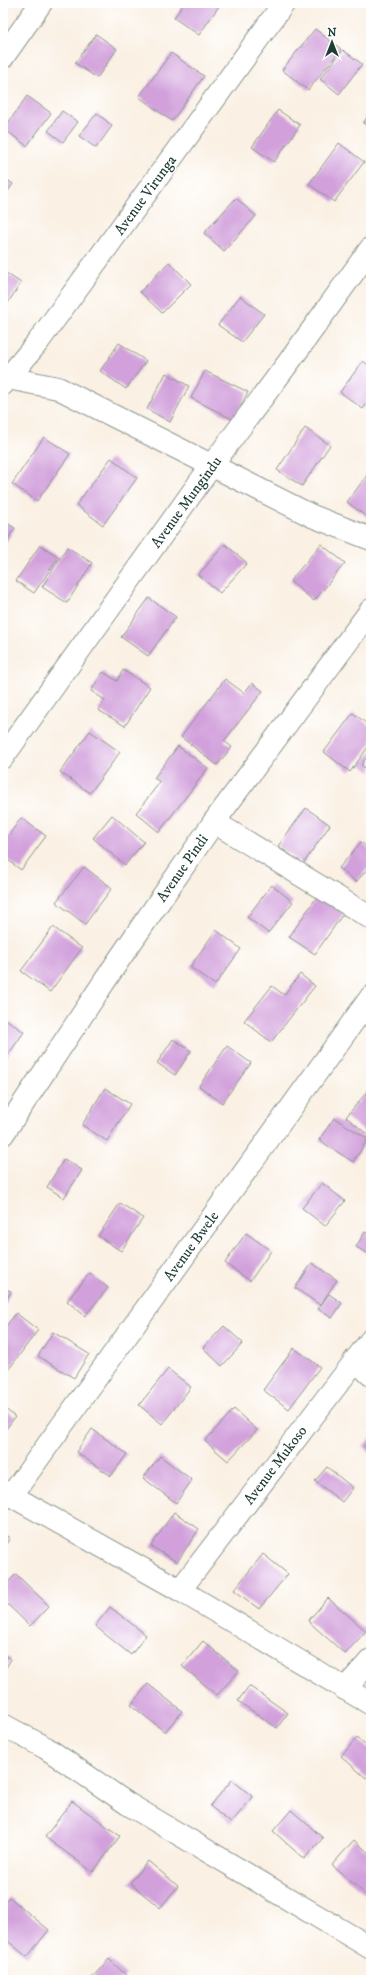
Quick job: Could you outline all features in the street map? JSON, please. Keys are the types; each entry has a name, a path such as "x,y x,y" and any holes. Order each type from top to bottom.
{"street":[{"path":"3,57 41,3"},
{"name":"Avenue Virunga","path":"4,380 38,342 284,3"},
{"name":"Avenue Mungindu","path":"3,757 212,465 371,248"},
{"path":"4,380 58,388 312,516 371,539"},
{"name":"Avenue Pindi","path":"3,1134 118,961 214,822 371,610"},
{"path":"214,822 371,918"},
{"name":"Avenue Bwele","path":"7,1493 371,997"},
{"name":"Avenue Mukoso","path":"180,1590 363,1368 371,1340"},
{"path":"7,1493 180,1590 371,1704"},
{"path":"345,1689 371,1660"},
{"path":"3,1725 46,1748 128,1804 371,1948"}],"building":[{"path":"184,3 221,3 199,35 174,18"},
{"path":"315,29 341,49 308,90 282,70"},
{"path":"96,34 117,49 97,78 75,63"},
{"path":"343,50 362,64 339,94 320,79"},
{"path":"171,53 204,76 172,121 139,97"},
{"path":"27,96 51,113 27,146 4,129"},
{"path":"278,110 300,125 274,162 252,147"},
{"path":"62,111 78,122 63,142 48,131"},
{"path":"97,113 112,126 96,148 79,136"},
{"path":"371,113 371,129 363,123"},
{"path":"339,143 364,162 334,202 309,184"},
{"path":"3,177 13,184 3,198"},
{"path":"236,198 256,216 224,251 204,233"},
{"path":"169,262 191,284 162,313 140,292"},
{"path":"3,271 21,283 3,310"},
{"path":"240,296 264,314 242,342 218,325"},
{"path":"119,343 146,361 126,389 100,371"},
{"path":"363,361 371,367 371,398 363,409 340,392"},
{"path":"205,371 248,392 234,420 191,398"},
{"path":"166,373 189,386 170,422 147,409"},
{"path":"305,428 330,445 302,486 277,470"},
{"path":"44,437 70,454 37,501 12,484"},
{"path":"111,458 137,478 103,525 76,505"},
{"path":"371,470 371,520 347,502"},
{"path":"3,521 15,528 3,547"},
{"path":"225,544 247,563 220,593 198,575"},
{"path":"321,544 345,563 314,601 290,581"},
{"path":"40,545 59,557 34,593 16,581"},
{"path":"67,547 92,563 67,603 42,587"},
{"path":"149,598 176,617 148,656 121,637"},
{"path":"123,670 150,687 125,726 98,710 105,700 91,691 103,672 117,681"},
{"path":"225,679 244,693 252,683 263,691 224,741 232,747 217,765 181,737"},
{"path":"353,713 371,727 371,743 350,772 324,752"},
{"path":"90,731 120,752 90,793 60,772"},
{"path":"178,746 208,768 159,832 136,813 160,782 154,778"},
{"path":"371,751 371,772 361,765"},
{"path":"306,808 330,825 303,864 278,846"},
{"path":"112,815 144,842 125,865 93,838"},
{"path":"21,818 46,836 21,870 3,856 3,843"},
{"path":"361,842 371,851 371,865 356,882 339,868"},
{"path":"84,867 112,888 85,924 56,902"},
{"path":"272,885 293,902 268,933 247,917"},
{"path":"319,894 345,911 315,954 289,937"},
{"path":"53,927 82,948 50,992 21,971"},
{"path":"216,930 241,949 215,985 190,967"},
{"path":"300,974 315,986 271,1042 244,1021 272,986 284,995"},
{"path":"7,1020 24,1032 3,1062 3,1025"},
{"path":"173,1039 191,1051 175,1075 157,1063"},
{"path":"227,1046 251,1063 222,1103 199,1086"},
{"path":"371,1087 371,1137 346,1117"},
{"path":"105,1088 130,1104 107,1141 82,1125"},
{"path":"334,1118 368,1139 353,1162 319,1140"},
{"path":"64,1159 82,1170 64,1198 47,1187"},
{"path":"322,1183 345,1201 325,1226 302,1208"},
{"path":"120,1203 143,1218 121,1251 98,1236"},
{"path":"365,1232 371,1235 371,1255 356,1247"},
{"path":"246,1233 271,1251 250,1281 225,1263"},
{"path":"312,1263 337,1280 320,1305 295,1288"},
{"path":"90,1273 108,1288 85,1316 67,1301"},
{"path":"3,1288 11,1291 3,1309"},
{"path":"329,1294 342,1303 332,1318 318,1309"},
{"path":"16,1313 38,1330 6,1373 3,1371 3,1330"},
{"path":"224,1326 243,1343 222,1366 203,1348"},
{"path":"53,1332 89,1354 74,1378 38,1356"},
{"path":"294,1348 320,1367 289,1409 263,1390"},
{"path":"168,1369 191,1387 162,1424 139,1405"},
{"path":"3,1407 15,1417 3,1433"},
{"path":"234,1409 257,1430 228,1461 205,1441"},
{"path":"92,1429 127,1454 111,1476 76,1452"},
{"path":"371,1437 371,1454 363,1446"},
{"path":"160,1456 192,1480 176,1503 143,1478"},
{"path":"327,1467 353,1488 342,1502 315,1481"},
{"path":"174,1512 199,1529 177,1562 151,1546"},
{"path":"3,1534 10,1538 3,1549"},
{"path":"263,1554 288,1574 259,1609 234,1590"},
{"path":"16,1574 49,1606 30,1626 3,1600 3,1588"},
{"path":"328,1598 366,1631 345,1654 308,1621"},
{"path":"110,1607 146,1635 131,1655 95,1626"},
{"path":"203,1641 239,1671 217,1695 182,1666"},
{"path":"3,1654 11,1659 3,1673"},
{"path":"148,1684 182,1711 165,1732 131,1705"},
{"path":"249,1686 288,1713 277,1728 238,1701"},
{"path":"357,1738 371,1750 371,1772 366,1778 341,1756"},
{"path":"232,1780 253,1797 231,1823 210,1806"},
{"path":"72,1801 120,1836 93,1872 45,1837"},
{"path":"291,1810 323,1838 304,1859 273,1831"},
{"path":"354,1840 371,1855 371,1899 332,1865"},
{"path":"148,1861 178,1886 160,1908 130,1883"},
{"path":"9,1897 49,1930 27,1957 3,1937 3,1905"},
{"path":"109,1959 126,1975 121,1980 90,1980"}]}
